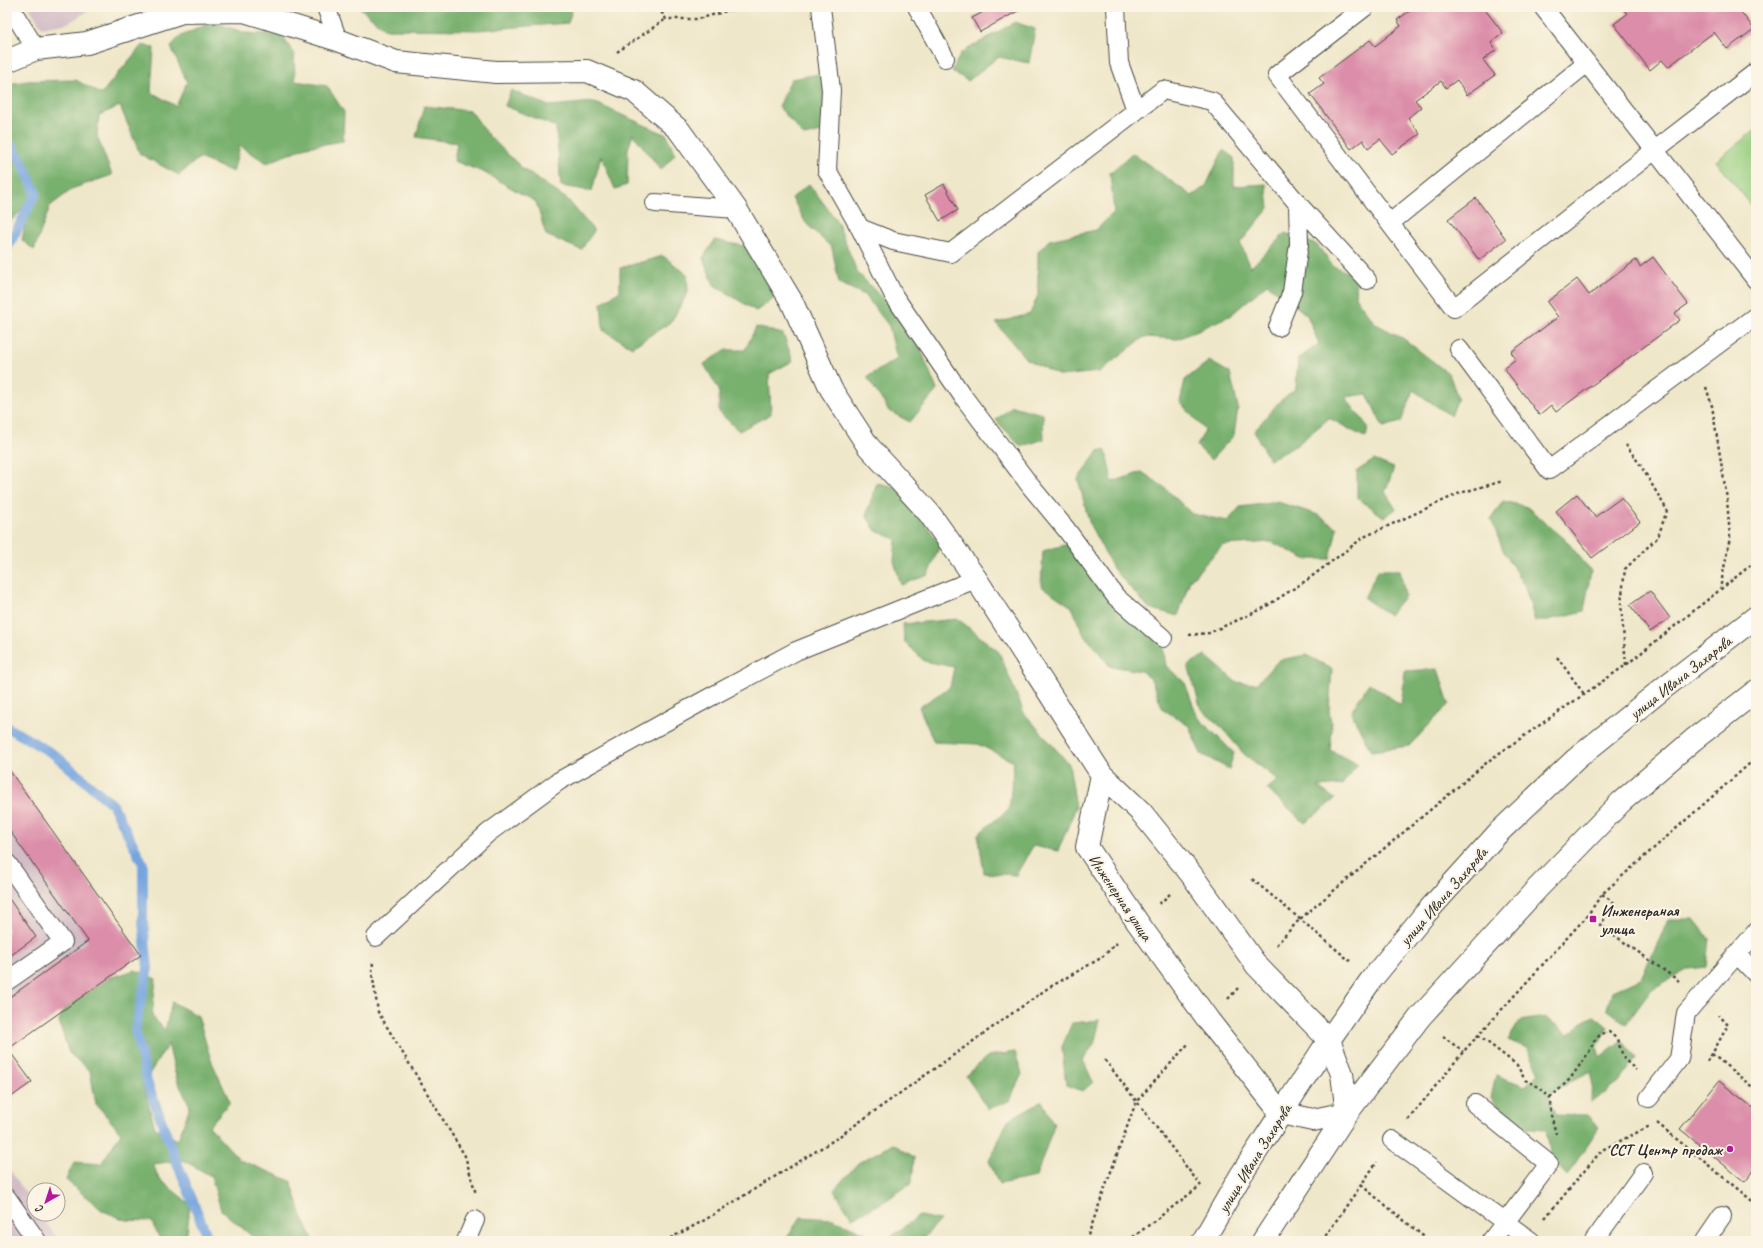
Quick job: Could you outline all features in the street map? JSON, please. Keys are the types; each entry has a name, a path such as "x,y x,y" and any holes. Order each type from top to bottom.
{"street":[{"path":"7,61 36,49 87,43 182,12 244,11 286,22 396,62 496,72 587,71 634,91 679,130 736,209 792,302 831,389 864,440 929,512 976,579 1102,775 1141,812 1191,874 1258,966 1329,1040 1342,1074 1347,1113"},
{"name":"улица Ивана Захарова","path":"1204,1241 1241,1175 1329,1040 1371,980 1425,914 1498,832 1576,759 1666,686 1756,617"},
{"path":"1263,1241 1347,1113 1420,1017 1534,892 1620,802 1693,740 1756,691"},
{"name":"Инженерная улица","path":"1102,775 1087,847 1138,923 1208,1020 1281,1113"},
{"path":"1281,1113 1313,1120 1347,1113"}],"lane":[{"path":"10,7 36,49"},
{"path":"326,7 338,40"},
{"path":"821,7 831,90 827,170 860,228 894,296 962,395 1032,488 1066,529 1116,597 1163,638"},
{"path":"917,7 945,58"},
{"path":"1116,7 1119,63 1136,110"},
{"path":"1365,7 1277,75 1454,308 1756,72"},
{"path":"1543,7 1756,280"},
{"path":"1390,223 1587,63"},
{"path":"860,228 894,241 951,253 1163,90 1212,101 1298,204 1367,280"},
{"path":"655,203 736,209"},
{"path":"1278,327 1292,292 1299,244 1298,204"},
{"path":"1459,349 1549,470 1756,316"},
{"path":"376,937 488,833 559,781 796,651 976,579"},
{"path":"7,863 62,942 7,981"},
{"path":"1653,1093 1679,1059 1686,1013 1756,932"},
{"path":"1737,954 1756,974"},
{"path":"1475,1104 1548,1164 1491,1241"},
{"path":"1392,1140 1530,1240"},
{"path":"1594,1241 1643,1173"},
{"path":"7,1198 37,1241"},
{"path":"1704,1241 1722,1216"},
{"path":"466,1241 475,1220"}],"path":[{"path":"658,7 666,19"},
{"path":"587,71 666,19 698,19 741,7"},
{"path":"1697,360 1712,406 1727,499 1730,537 1720,590"},
{"path":"1611,423 1641,466 1667,510 1658,537 1626,569 1621,604 1626,665"},
{"path":"1163,638 1209,633 1262,609 1307,580 1364,537 1460,492 1503,481"},
{"path":"1086,1241 1136,1102 1300,919 1491,759 1626,665 1756,561"},
{"path":"1557,656 1584,694"},
{"path":"1322,1241 1392,1140 1462,1052 1587,916 1602,894 1756,758"},
{"path":"665,1241 703,1221 834,1140 1048,988 1101,958 1191,874"},
{"path":"1252,879 1371,980"},
{"path":"376,937 372,972 378,1012 465,1156 477,1196 475,1220"},
{"path":"1550,1098 1570,1080 1589,1052 1594,1041 1601,1034 1609,1032 1617,1039 1624,1059 1653,1093"},
{"path":"1478,1035 1517,1065 1525,1080 1539,1087 1550,1098 1551,1115 1556,1135"},
{"path":"1712,1054 1756,1090"},
{"path":"1105,1060 1200,1186 1225,1204"},
{"path":"1530,1240 1602,1150 1656,1123 1756,1204"},
{"path":"1361,1185 1429,1241"},
{"path":"1128,1241 1200,1186"}],"shaded area":[{"path":"29,7 95,7 68,23 42,28"},
{"path":"7,767 141,955 7,1050"},
{"path":"7,1166 26,1193 26,1222 46,1222 59,1241 7,1241"}],"green space":[{"path":"359,7 573,7 568,23 478,30 385,29"},
{"path":"212,22 246,33 281,35 294,53 295,81 327,86 344,112 343,141 306,147 267,163 240,146 233,172 199,158 179,175 140,154 120,106 99,115 97,136 112,175 74,188 50,206 34,250 22,240 29,203 7,225 7,152 17,158 7,130 7,84 28,81 76,80 101,94 142,45 154,48 151,92 176,106 187,82 171,47 179,37"},
{"path":"1015,22 1035,29 1029,63 998,57 968,81 952,71 961,53"},
{"path":"819,74 833,99 822,132 804,136 779,107 791,79"},
{"path":"511,90 549,106 593,102 667,135 675,154 661,170 633,134 628,149 627,185 615,189 601,156 592,191 561,186 556,127 505,106"},
{"path":"424,106 471,111 488,135 523,169 568,200 594,231 581,250 546,235 536,202 483,172 454,161 457,143 416,137"},
{"path":"1756,129 1756,211 1716,161"},
{"path":"1223,150 1234,158 1234,186 1266,184 1269,208 1240,243 1251,267 1285,233 1317,245 1333,266 1356,276 1355,297 1376,324 1404,339 1449,374 1458,398 1451,416 1413,390 1401,422 1383,427 1367,394 1345,397 1368,427 1366,438 1329,418 1297,445 1269,460 1254,431 1279,402 1296,388 1298,359 1319,344 1307,315 1267,284 1231,315 1178,339 1144,337 1099,372 1060,376 1026,359 996,323 1030,314 1038,295 1038,252 1049,240 1096,230 1114,212 1110,173 1132,153 1192,196 1206,186"},
{"path":"809,184 837,221 857,272 883,299 917,340 937,390 910,422 889,411 867,377 897,359 889,326 865,295 839,283 832,248 806,223 792,198"},
{"path":"715,240 748,247 769,274 775,298 756,311 714,285 703,258"},
{"path":"663,256 687,274 688,292 671,322 632,347 603,330 601,303 620,291 620,268"},
{"path":"756,327 783,334 793,361 769,374 771,414 739,431 719,412 719,390 704,364 725,350 745,350"},
{"path":"1209,361 1230,373 1238,407 1234,435 1211,460 1197,446 1205,430 1180,402 1185,380"},
{"path":"1012,406 1043,414 1044,439 1021,447 996,420"},
{"path":"1099,450 1106,451 1112,482 1142,472 1164,487 1192,514 1228,521 1240,507 1278,502 1318,515 1337,528 1330,559 1305,559 1272,542 1223,545 1190,580 1178,616 1149,608 1114,570 1090,525 1078,479"},
{"path":"1374,460 1394,468 1385,492 1396,509 1384,517 1357,498 1357,471"},
{"path":"877,483 901,488 940,545 928,575 901,585 894,561 896,539 876,531 866,515"},
{"path":"1503,501 1527,507 1566,540 1591,571 1584,611 1544,621 1535,621 1525,587 1503,550 1491,519"},
{"path":"1068,544 1162,640 1166,666 1185,683 1197,716 1234,753 1229,769 1201,754 1189,726 1163,709 1151,679 1141,671 1110,666 1083,633 1072,607 1041,586 1043,551"},
{"path":"1378,570 1400,570 1405,596 1389,615 1364,598"},
{"path":"958,619 999,652 1024,713 1069,764 1076,807 1058,851 1033,846 1016,875 984,873 978,834 1009,809 1014,762 978,744 934,742 919,707 950,687 954,667 924,661 904,641 903,624"},
{"path":"1205,655 1236,682 1256,684 1279,660 1307,655 1332,669 1329,711 1332,729 1330,750 1358,764 1342,785 1318,787 1335,799 1305,823 1267,789 1278,780 1244,754 1220,726 1201,709 1188,665"},
{"path":"1438,669 1449,704 1409,746 1371,751 1351,712 1369,683 1401,705 1405,671"},
{"path":"1669,919 1694,919 1709,938 1706,967 1689,969 1652,989 1626,1024 1607,1009 1612,991 1641,978"},
{"path":"135,970 156,979 152,1016 165,1030 172,1002 198,1016 211,1060 230,1102 209,1126 240,1160 291,1181 302,1216 312,1237 312,1241 255,1241 254,1238 221,1210 211,1176 183,1160 153,1164 159,1179 190,1204 187,1232 177,1241 161,1241 151,1221 126,1220 103,1211 66,1180 74,1162 101,1164 121,1133 96,1104 90,1071 69,1053 59,1021 64,1009 106,979","holes":["168,1044 177,1080 190,1106 178,1140 155,1128 143,1084"]},
{"path":"1593,1015 1608,1027 1597,1047 1600,1057 1622,1040 1636,1058 1619,1082 1591,1102 1592,1071 1570,1081 1548,1095 1555,1114 1587,1115 1599,1127 1567,1176 1551,1158 1546,1130 1518,1128 1491,1098 1496,1075 1525,1086 1540,1073 1527,1048 1508,1040 1520,1021 1545,1017 1568,1034"},
{"path":"1100,1020 1094,1044 1083,1060 1093,1082 1083,1091 1066,1085 1062,1047 1072,1023"},
{"path":"1015,1052 1022,1074 1009,1101 988,1109 966,1076 988,1056"},
{"path":"1042,1101 1054,1125 1036,1177 999,1184 989,1161 1008,1120"},
{"path":"893,1144 914,1157 912,1183 882,1203 852,1218 834,1190 858,1163"},
{"path":"919,1216 940,1220 921,1241 784,1241 801,1217 833,1219 870,1235 889,1238"}],"building":[{"path":"992,7 1025,7 980,32 972,18"},
{"path":"1415,7 1483,7 1503,33 1491,43 1496,50 1483,60 1495,75 1467,95 1457,80 1446,88 1441,81 1415,100 1421,107 1408,118 1420,134 1392,154 1380,139 1368,148 1363,140 1351,149 1310,94 1324,84 1319,78 1370,40 1375,46 1401,26 1397,20"},
{"path":"1622,7 1747,7 1741,12 1754,29 1727,49 1714,32 1668,67 1662,60 1650,70 1614,24 1627,14"},
{"path":"944,184 958,210 940,221 925,195"},
{"path":"1476,198 1506,239 1479,260 1448,219"},
{"path":"1653,257 1688,304 1675,313 1680,320 1556,412 1551,405 1539,415 1504,368 1516,359 1511,352 1558,317 1547,302 1577,279 1589,295 1636,260 1640,267"},
{"path":"1577,494 1595,517 1621,498 1640,522 1592,558 1556,511"},
{"path":"1650,591 1670,618 1650,632 1630,605"},
{"path":"7,767 141,955 8,1049 32,1082 7,1100 7,999 88,941 7,827"},
{"path":"7,896 36,937 7,958"},
{"name":"CCТ Центр продаж","path":"1719,1081 1756,1110 1756,1168 1745,1182 1680,1129"}],"waterway":[{"path":"7,140 20,158 36,193 7,249"},
{"path":"7,727 55,755 113,805 143,864 143,922 148,968 135,1029 147,1082 174,1155 209,1241"}],"place":[{"name":"Инженераная улица","path":"1593,919"},
{"name":"CCТ Центр продаж","path":"1730,1149"}]}
